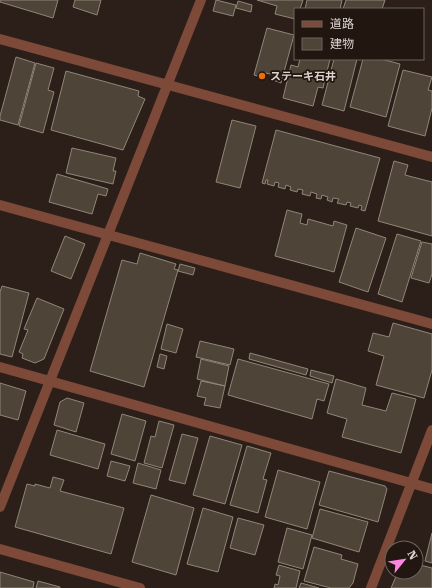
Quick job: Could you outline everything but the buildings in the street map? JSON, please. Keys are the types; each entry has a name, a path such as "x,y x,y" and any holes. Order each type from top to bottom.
{"street":[{"path":"0,507 201,0"},
{"path":"0,39 432,157"},
{"path":"0,205 432,324"},
{"path":"0,367 432,489"},
{"path":"370,588 432,430"},
{"path":"0,548 140,588"}],"place":[{"name":"ステーキ石井","path":"262,76"}]}
